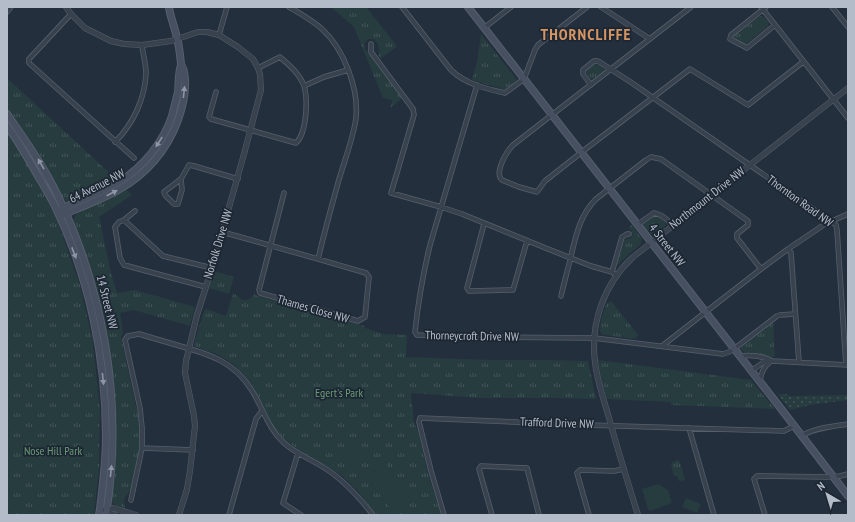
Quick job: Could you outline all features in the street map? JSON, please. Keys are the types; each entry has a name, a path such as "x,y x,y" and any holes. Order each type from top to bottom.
{"main road":[{"name":"64 Avenue NW","path":"65,211 76,210 129,184 146,170 170,138 176,126 185,84 184,72 181,65 169,7"},
{"name":"4 Street NW","path":"468,7 848,496"},
{"name":"64 Avenue NW","path":"58,214 129,175 146,160 166,130 171,118 177,93 181,65"},
{"name":"14 Street NW","path":"7,114 27,141 59,198 79,247 96,300 108,361 113,410 113,452 104,512"},
{"name":"14 Street NW","path":"7,126 20,145 58,214 75,255 86,290 101,361 104,389 106,441 104,512"},
{"path":"59,198 65,203 82,200"},
{"path":"76,210 73,217 73,224 79,247"}],"street":[{"path":"7,12 11,7"},
{"path":"66,7 85,28 111,41 142,46 177,40 198,32 207,32 219,35 238,47 253,59 258,68 280,57 299,76 304,86 306,101 305,122 299,141 296,143 211,119 209,117 216,92"},
{"path":"219,35 227,7"},
{"path":"289,7 306,17 323,30 344,58 353,82 356,101 356,117 352,138 338,183 318,259"},
{"path":"402,7 458,77 477,85 506,92 524,79 537,47 586,7"},
{"path":"484,28 511,7"},
{"path":"601,7 650,39"},
{"path":"832,7 848,27"},
{"path":"688,8 513,145 504,156 499,173 500,178 519,187 537,192 545,181 581,152 690,69 748,104 804,62"},
{"path":"775,25 747,48 730,39 731,35 764,8 775,25 848,118"},
{"path":"71,14 29,60 29,63 134,158"},
{"path":"371,44 371,52 413,109 414,115 391,193 441,207 614,274 622,237 629,234"},
{"path":"116,142 138,109 144,91 146,73 142,46"},
{"name":"Thornton Road NW","path":"591,85 583,74 583,70 594,61 598,61 836,225 847,365"},
{"name":"Norfolk Drive NW","path":"179,515 187,488 195,426 185,373 188,348 238,179 261,90 258,68"},
{"path":"304,86 324,77 348,70"},
{"name":"Thorneycroft Drive NW","path":"477,85 430,245 424,270 415,332 417,335 594,338 723,354 734,349"},
{"name":"Northmount Drive NW","path":"638,515 610,425 595,366 594,338 599,309 614,274 672,225 848,88"},
{"path":"561,296 577,231 585,213 596,199 646,160 651,158 661,159 748,221 748,225 737,234 737,238 761,269"},
{"path":"181,179 182,190 178,204 174,204 164,192 181,179 189,165 238,179"},
{"path":"270,245 284,193"},
{"path":"135,211 119,222 116,227 120,258 124,265 206,287"},
{"path":"637,224 654,213 657,213 669,220 672,225"},
{"path":"662,346 788,249 831,221 848,214"},
{"path":"124,220 163,256 212,268"},
{"path":"484,224 467,288 469,291 513,290 527,241"},
{"name":"Thames Close NW","path":"222,232 270,245 366,273 369,277 365,317 358,322 260,293 258,290 270,245"},
{"path":"788,249 791,253 799,362"},
{"path":"734,349 777,316 795,314"},
{"path":"131,500 142,448 142,428 140,408 125,340 128,336 139,334 209,355 229,365 247,383 257,399 268,424 276,435 285,444 325,468 343,482 363,502 373,515"},
{"path":"740,356 764,358 772,361"},
{"path":"751,371 764,362 772,361 847,365"},
{"path":"760,381 762,371 772,361"},
{"path":"230,515 256,419 262,411"},
{"name":"Trafford Drive NW","path":"444,515 431,471 419,422 420,418 784,431 794,426"},
{"path":"802,436 813,430 848,424"},
{"path":"689,428 714,515"},
{"path":"142,448 193,450"},
{"path":"298,453 283,503 301,515"},
{"path":"492,515 479,470 480,466 527,468 540,515"},
{"path":"589,515 577,473 580,470 614,471 624,469"},
{"path":"765,515 754,479 757,476 833,477 848,474"},
{"path":"104,512 113,508 136,515"},
{"path":"104,512 115,515"}],"green space":[{"path":"331,7 366,7 396,45 396,47 380,59 376,41 373,39 368,39 364,44 365,49 402,98 391,108 392,100 383,98 354,27"},
{"path":"760,16 764,17 769,22 768,26 746,44 742,44 735,39 734,36"},
{"path":"481,34 517,80 507,89 472,80 477,62"},
{"path":"594,64 599,65 605,70 595,79 591,79 587,75 587,71"},
{"path":"7,78 115,178 74,200 67,201 63,199 29,140 7,110"},
{"name":"Nose Hill Park","path":"7,130 27,162 56,217 80,285 93,343 100,410 99,468 94,515 7,515"},
{"path":"126,189 132,195 99,217 111,273 117,293 135,290 195,307 190,326 134,310 120,313 123,333 121,338 138,416 140,432 137,465 131,489 125,497 125,509 115,505 111,498 113,479 107,337 93,276 78,238 74,218 80,211"},
{"path":"651,217 660,218 666,225 654,235 649,233 643,225"},
{"path":"632,225 642,239 640,245 618,265 617,264 624,241 631,238 633,235 631,230 628,228"},
{"path":"214,271 234,277 229,294 209,288"},
{"name":"Egert's Park","path":"233,294 243,300 247,300 255,294 257,296 364,326 365,328 384,334 407,335 406,357 588,361 596,399 481,398 411,393 414,423 418,431 427,470 441,515 378,515 370,508 358,491 342,476 285,440 272,425 256,391 247,378 233,364 217,354 196,347 194,344 204,311 206,309 226,316"},
{"path":"611,301 638,335 635,339 603,335 600,332 601,320 607,302 609,303"},
{"path":"773,322 775,357 751,356 741,349 742,347"},
{"path":"598,360 751,380 775,409 671,405 671,402 607,399 599,373"},
{"path":"781,394 790,396 848,395 848,400 810,405 790,410 778,395"},
{"path":"356,445 361,446 369,452 359,468 344,456 349,449"},
{"path":"678,460 680,462 685,480 679,481 677,476 674,476 671,464"},
{"path":"385,463 411,495 392,510 366,477"},
{"path":"658,484 668,490 672,503 650,511 642,489"},
{"path":"686,498 701,504 697,513 682,507"}],"district":[{"name":"THORNCLIFFE","path":"586,34"}]}
